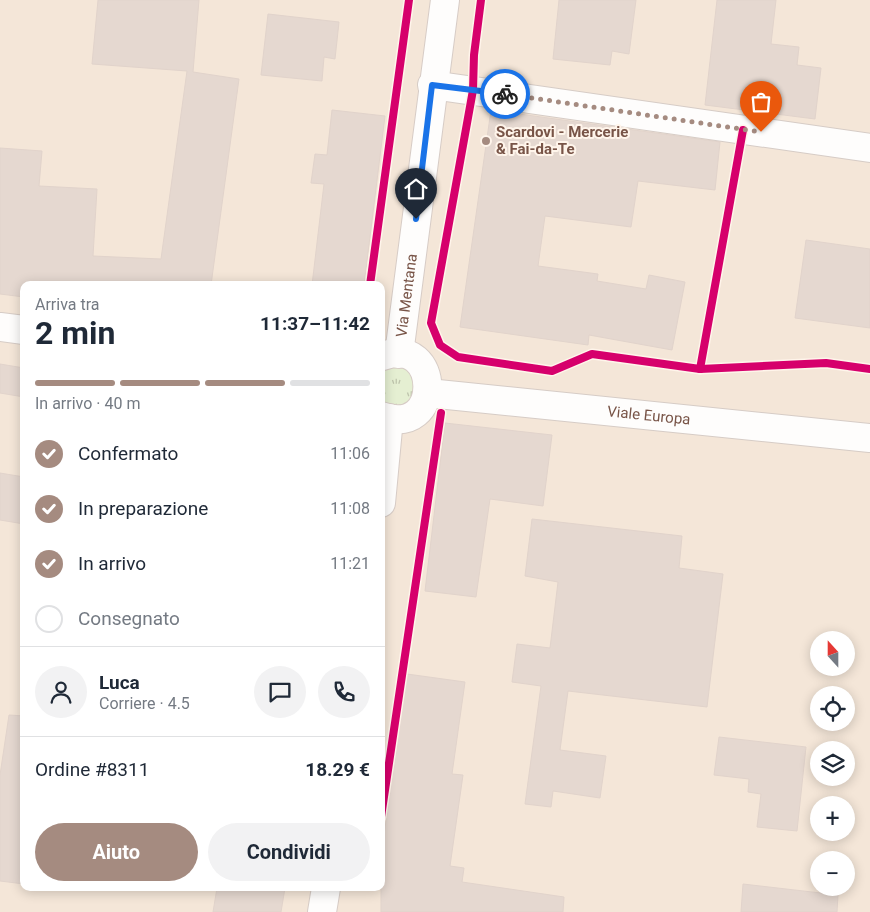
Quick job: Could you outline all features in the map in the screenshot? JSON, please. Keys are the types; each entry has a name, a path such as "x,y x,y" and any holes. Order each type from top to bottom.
{"street":[{"name":"Via Mentana","path":"390,355 445,0"},
{"path":"432,85 870,148"},
{"path":"0,327 20,330"},
{"path":"385,417 399,419 418,411 428,392 427,375 422,366 408,356 390,355"},
{"name":"Viale Europa","path":"428,392 870,438"},
{"path":"322,912 326,891"}],"shaded area":[{"path":"0,0 870,0 870,912 0,912"}],"green space":[{"path":"397,366 408,370 415,380 411,401 402,407 385,404 385,370"}],"building":[{"path":"98,0 199,0 193,72 239,79 212,281 20,281 20,296 0,294 0,148 42,151 39,186 97,189 93,256 161,259 187,71 92,64"},
{"path":"559,0 636,0 629,54 612,51 610,65 553,59"},
{"path":"717,0 776,0 771,44 799,47 797,65 821,68 815,119 705,105"},
{"path":"268,14 339,22 335,59 324,57 322,81 261,75"},
{"path":"332,110 385,116 364,281 312,281 324,184 311,183 315,154 327,155"},
{"path":"491,110 720,142 715,190 638,181 631,227 545,216 538,266 598,274 597,281 646,289 649,275 685,282 672,350 589,335 588,345 460,327"},
{"path":"806,240 870,249 870,328 795,318"},
{"path":"0,364 20,367 20,396 0,393"},
{"path":"445,423 552,435 543,506 490,499 476,597 425,591"},
{"path":"0,473 20,476 20,523 0,520"},
{"path":"532,519 682,536 679,568 723,574 707,707 568,691 560,750 606,756 600,798 553,791 551,807 525,804 541,686 512,682 517,644 550,648 558,582 525,576"},
{"path":"407,674 465,682 452,774 463,775 450,866 464,868 462,882 564,897 563,912 381,912 381,891 385,891 385,828"},
{"path":"9,715 20,716 20,884 0,881 0,775"},
{"path":"719,737 806,747 797,831 757,827 761,794 748,792 749,779 714,775"},
{"path":"743,884 810,892 810,896 838,896 837,912 741,912"},
{"path":"216,891 284,891 281,912 213,912"}],"cycle path":[{"path":"371,281 409,0"},
{"path":"481,0 474,55 473,90 431,323 440,345 458,357 552,371 592,354 700,369 826,363 870,369"},
{"path":"700,369 743,130"},
{"path":"385,790 441,413"}],"way so far":[{"path":"505,94 761,132"}],"place":[{"name":"Scardovi - Mercerie & Fai-da-Te","path":"486,141"}],"route":[{"path":"416,219 432,85 505,94"}]}
